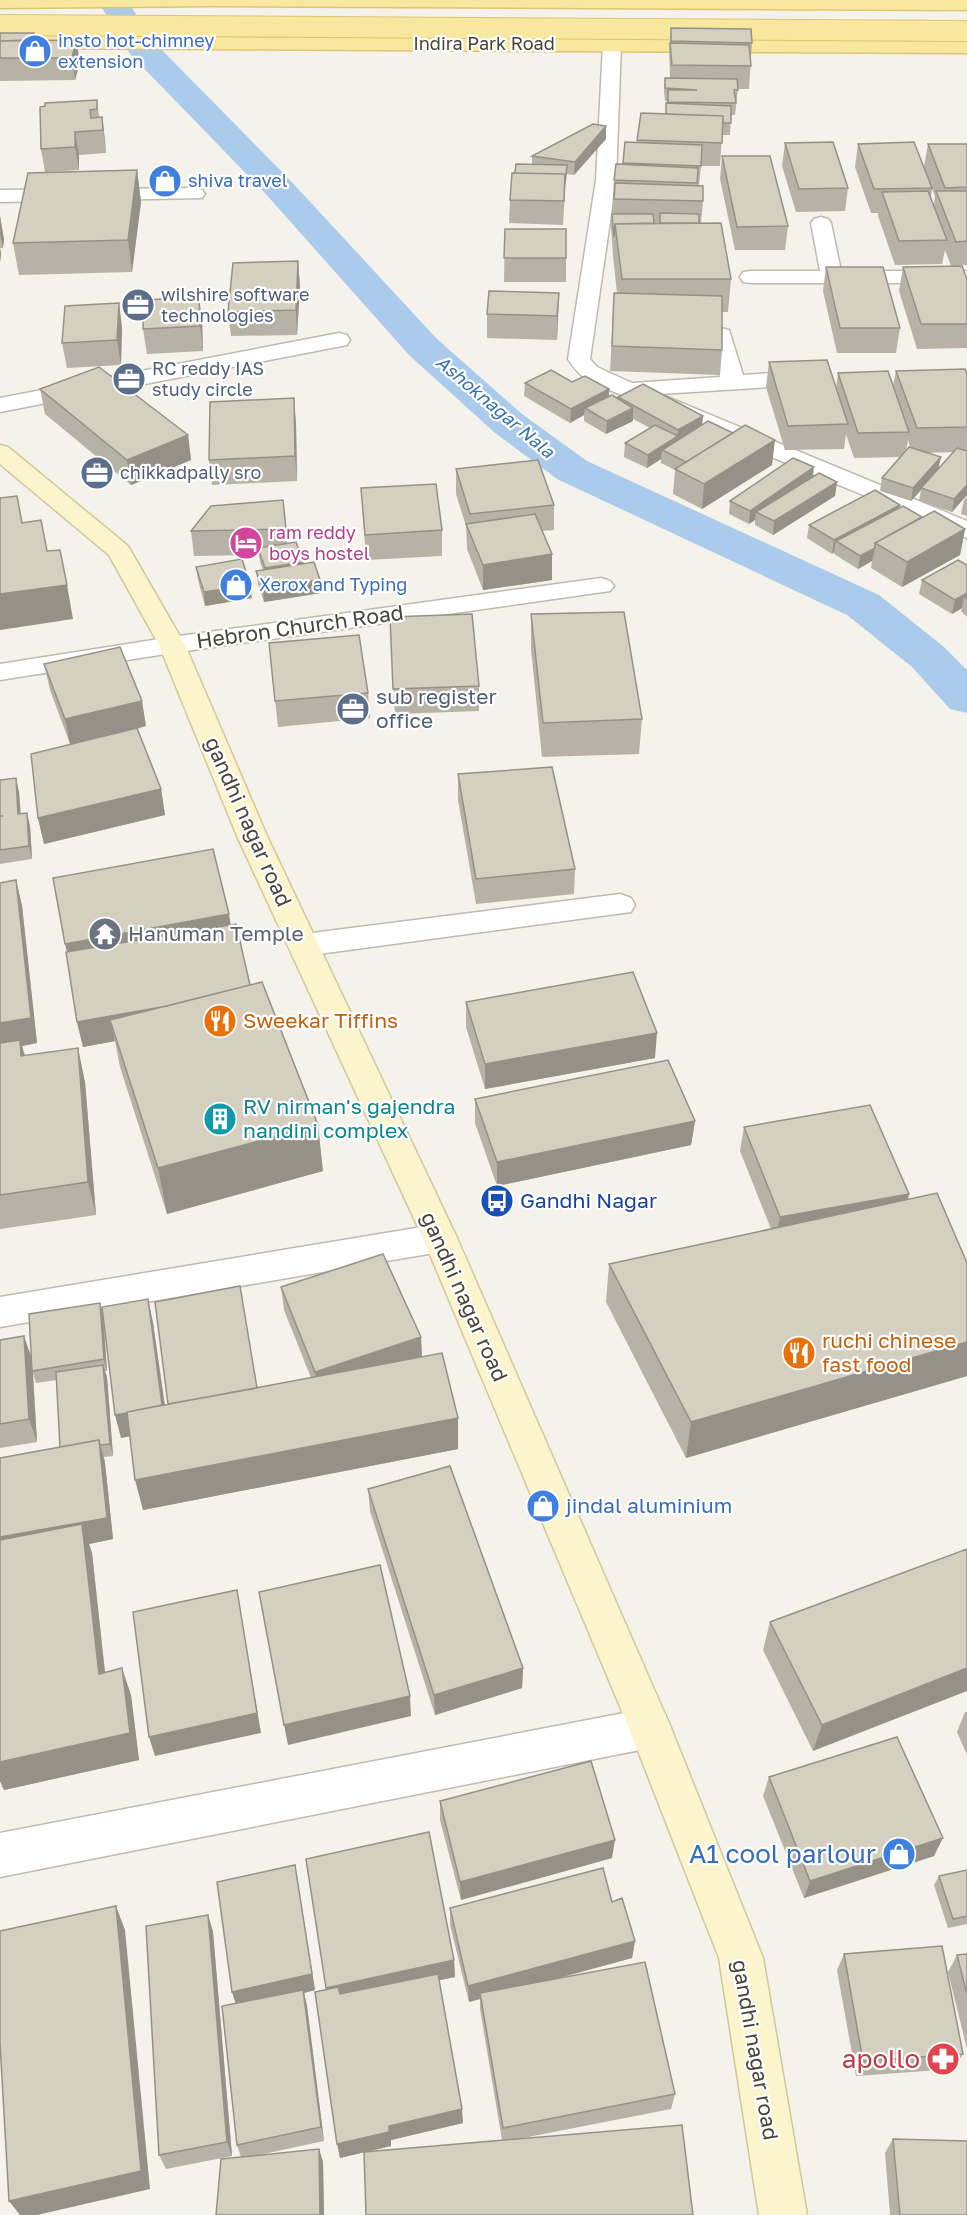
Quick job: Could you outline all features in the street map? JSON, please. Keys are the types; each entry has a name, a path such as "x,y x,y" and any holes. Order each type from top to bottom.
{"main road":[{"name":"Indira Park Road","path":"9,3 475,1 967,5"},
{"path":"857,5 869,47"},
{"path":"0,11 967,17"},
{"path":"0,36 967,31"},
{"name":"Indira Park Road","path":"0,36 212,44 967,47"},
{"name":"gandhi nagar road","path":"0,452 119,551 172,645 252,837 440,1238 650,1728 741,1958 783,2215"}],"street":[{"path":"612,44 606,180 579,358 589,372 627,390 967,530"},
{"path":"0,196 195,194"},
{"path":"821,223 832,277"},
{"path":"751,277 967,277"},
{"path":"721,335 732,382"},
{"path":"0,405 339,340"},
{"path":"627,390 803,378"},
{"name":"Hebron Church Road","path":"0,672 172,645 601,586"},
{"path":"304,945 620,905"},
{"path":"0,1312 440,1238"},
{"path":"0,1855 650,1728"}],"building":[{"path":"671,28 751,29 752,43 671,41"},
{"path":"0,33 34,33 31,40 0,41"},
{"path":"76,40 72,58 0,58 0,41"},
{"path":"670,43 749,45 751,66 672,65"},
{"path":"665,78 737,79 738,90 734,90 736,103 668,102 668,90 697,90 665,88"},
{"path":"97,100 97,109 90,110 91,118 102,117 103,130 75,132 75,147 41,149 40,107 45,106 45,103"},
{"path":"666,103 731,106 731,123 723,123 723,116 666,114"},
{"path":"641,113 723,116 722,143 637,140"},
{"path":"593,124 606,126 575,162 532,156"},
{"path":"625,142 702,145 701,166 623,163"},
{"path":"833,142 848,188 799,189 785,143"},
{"path":"914,142 932,188 874,189 858,144"},
{"path":"928,144 967,144 967,187 945,188"},
{"path":"722,156 770,156 788,226 737,227"},
{"path":"516,164 567,165 565,184 565,174 515,173"},
{"path":"616,164 698,168 697,183 614,180"},
{"path":"137,170 128,240 13,243 28,173"},
{"path":"512,173 565,174 564,201 510,200"},
{"path":"615,183 703,186 703,201 614,199"},
{"path":"928,191 947,240 899,241 882,192"},
{"path":"936,191 967,191 967,241 956,242"},
{"path":"660,213 699,214 699,223 660,223"},
{"path":"612,214 653,214 654,223 615,224 614,237"},
{"path":"721,223 731,279 622,279 615,224"},
{"path":"505,229 566,229 566,258 504,258"},
{"path":"298,261 296,310 228,312 233,263"},
{"path":"962,266 967,279 967,324 921,324 903,267"},
{"path":"826,267 883,267 900,328 840,328"},
{"path":"489,291 559,293 557,316 487,314"},
{"path":"614,293 722,296 722,350 612,346"},
{"path":"199,297 200,326 143,329 144,300"},
{"path":"119,303 117,340 62,343 65,306"},
{"path":"827,360 848,424 788,426 769,362"},
{"path":"99,367 188,435 127,460 40,389"},
{"path":"965,369 967,374 967,427 917,428 896,371"},
{"path":"551,370 572,382 585,376 609,389 571,409 525,383"},
{"path":"888,371 909,432 858,433 838,373"},
{"path":"643,384 703,416 678,430 618,397"},
{"path":"612,395 633,408 607,421 585,408"},
{"path":"294,398 295,456 209,460 210,402"},
{"path":"708,421 733,433 686,462 662,450"},
{"path":"655,425 678,436 648,455 625,443"},
{"path":"745,425 775,440 704,484 675,469"},
{"path":"909,447 941,457 913,488 882,478"},
{"path":"957,448 967,451 967,485 954,499 921,488"},
{"path":"793,458 814,467 750,511 730,501"},
{"path":"538,460 554,505 470,514 456,469"},
{"path":"819,473 837,482 774,521 756,512"},
{"path":"436,484 442,530 365,535 361,488"},
{"path":"875,490 900,505 834,540 809,525"},
{"path":"17,496 22,523 41,520 47,551 60,550 67,585 0,594 0,498"},
{"path":"283,500 286,529 191,531 211,506"},
{"path":"903,506 922,517 875,543 875,548 860,556 836,541"},
{"path":"934,511 965,529 907,562 875,543"},
{"path":"535,514 552,554 483,565 466,524"},
{"path":"296,542 303,562 265,568 258,548"},
{"path":"242,559 250,585 204,592 196,567"},
{"path":"958,560 967,565 967,593 955,600 922,580"},
{"path":"314,562 320,580 263,589 256,571"},
{"path":"624,612 642,719 543,723 531,614"},
{"path":"472,614 479,686 393,689 390,617"},
{"path":"359,635 368,693 275,701 269,643"},
{"path":"120,647 142,701 65,719 44,664"},
{"path":"137,728 161,789 38,818 31,754"},
{"path":"552,767 575,869 476,879 458,774"},
{"path":"16,778 18,814 27,813 29,846 0,850 0,780"},
{"path":"213,849 229,914 65,944 53,878"},
{"path":"16,880 31,1018 0,1023 0,883"},
{"path":"236,924 250,985 167,1006 77,1022 66,952"},
{"path":"633,972 657,1033 485,1064 466,1002"},
{"name":"RV nirman's gajendra nandini complex","path":"262,982 318,1125 158,1168 110,1020"},
{"path":"20,1040 21,1056 78,1048 88,1182 0,1195 0,1043"},
{"path":"668,1060 695,1121 497,1162 475,1099"},
{"path":"870,1105 909,1194 780,1217 744,1127"},
{"name":"ruchi chinese fast food","path":"937,1193 967,1263 967,1342 691,1422 609,1264"},
{"path":"383,1254 421,1337 315,1372 281,1287"},
{"path":"240,1286 257,1388 168,1404 155,1302"},
{"path":"148,1299 162,1405 115,1415 102,1307"},
{"path":"100,1303 104,1359 32,1371 29,1314"},
{"path":"24,1336 29,1419 0,1424 0,1340"},
{"path":"442,1353 458,1418 135,1480 127,1412"},
{"path":"103,1365 110,1444 100,1445 99,1440 60,1447 56,1372"},
{"path":"99,1440 107,1518 0,1537 0,1458"},
{"path":"450,1466 523,1668 434,1695 368,1489"},
{"path":"82,1524 99,1674 122,1668 130,1733 0,1762 0,1540"},
{"path":"967,1549 967,1668 822,1725 770,1622"},
{"path":"380,1565 410,1696 284,1725 259,1592"},
{"path":"237,1590 257,1713 149,1737 133,1612"},
{"path":"897,1737 943,1838 810,1881 769,1777"},
{"path":"591,1761 615,1840 460,1882 440,1801"},
{"path":"429,1832 454,1960 326,1988 306,1859"},
{"path":"295,1865 312,1974 232,1992 217,1882"},
{"path":"603,1868 612,1902 622,1898 635,1941 468,1986 450,1908"},
{"path":"967,1870 967,1916 953,1919 939,1876"},
{"path":"116,1906 141,2171 9,2201 0,2043 0,1931"},
{"path":"208,1915 227,2142 159,2155 146,1926"},
{"path":"942,1946 963,2054 863,2061 844,1954"},
{"path":"967,1954 967,1994 957,1955"},
{"path":"645,1962 675,2094 503,2128 480,1993"},
{"path":"438,1974 462,2109 389,2126 389,2132 337,2144 315,1992 338,1987 340,1994"},
{"path":"303,1990 321,2127 237,2145 222,2006"},
{"path":"682,2125 693,2215 366,2215 364,2152"},
{"path":"893,2139 967,2141 967,2215 900,2215"},
{"path":"319,2149 320,2215 216,2215 221,2159"}],"waterway":[{"name":"Ashoknagar Nala","path":"112,0 141,47 276,185 423,347 508,423 572,470 863,605 928,657 967,698"}],"place":[{"name":"insto hot-chimney extension","path":"35,51"},
{"name":"shiva travel","path":"165,181"},
{"name":"wilshire software technologies","path":"138,305"},
{"name":"RC reddy IAS study circle","path":"129,379"},
{"name":"chikkadpally sro","path":"97,473"},
{"name":"ram reddy boys hostel","path":"246,543"},
{"name":"Xerox and Typing","path":"236,585"},
{"name":"sub register office","path":"353,709"},
{"name":"Hanuman Temple","path":"105,934"},
{"name":"Sweekar Tiffins","path":"220,1021"},
{"name":"RV nirman's gajendra nandini complex","path":"220,1119"},
{"name":"Gandhi Nagar","path":"497,1201"},
{"name":"ruchi chinese fast food","path":"799,1353"},
{"name":"jindal aluminium","path":"543,1506"},
{"name":"A1 cool parlour","path":"899,1854"},
{"name":"apollo","path":"943,2059"}]}
